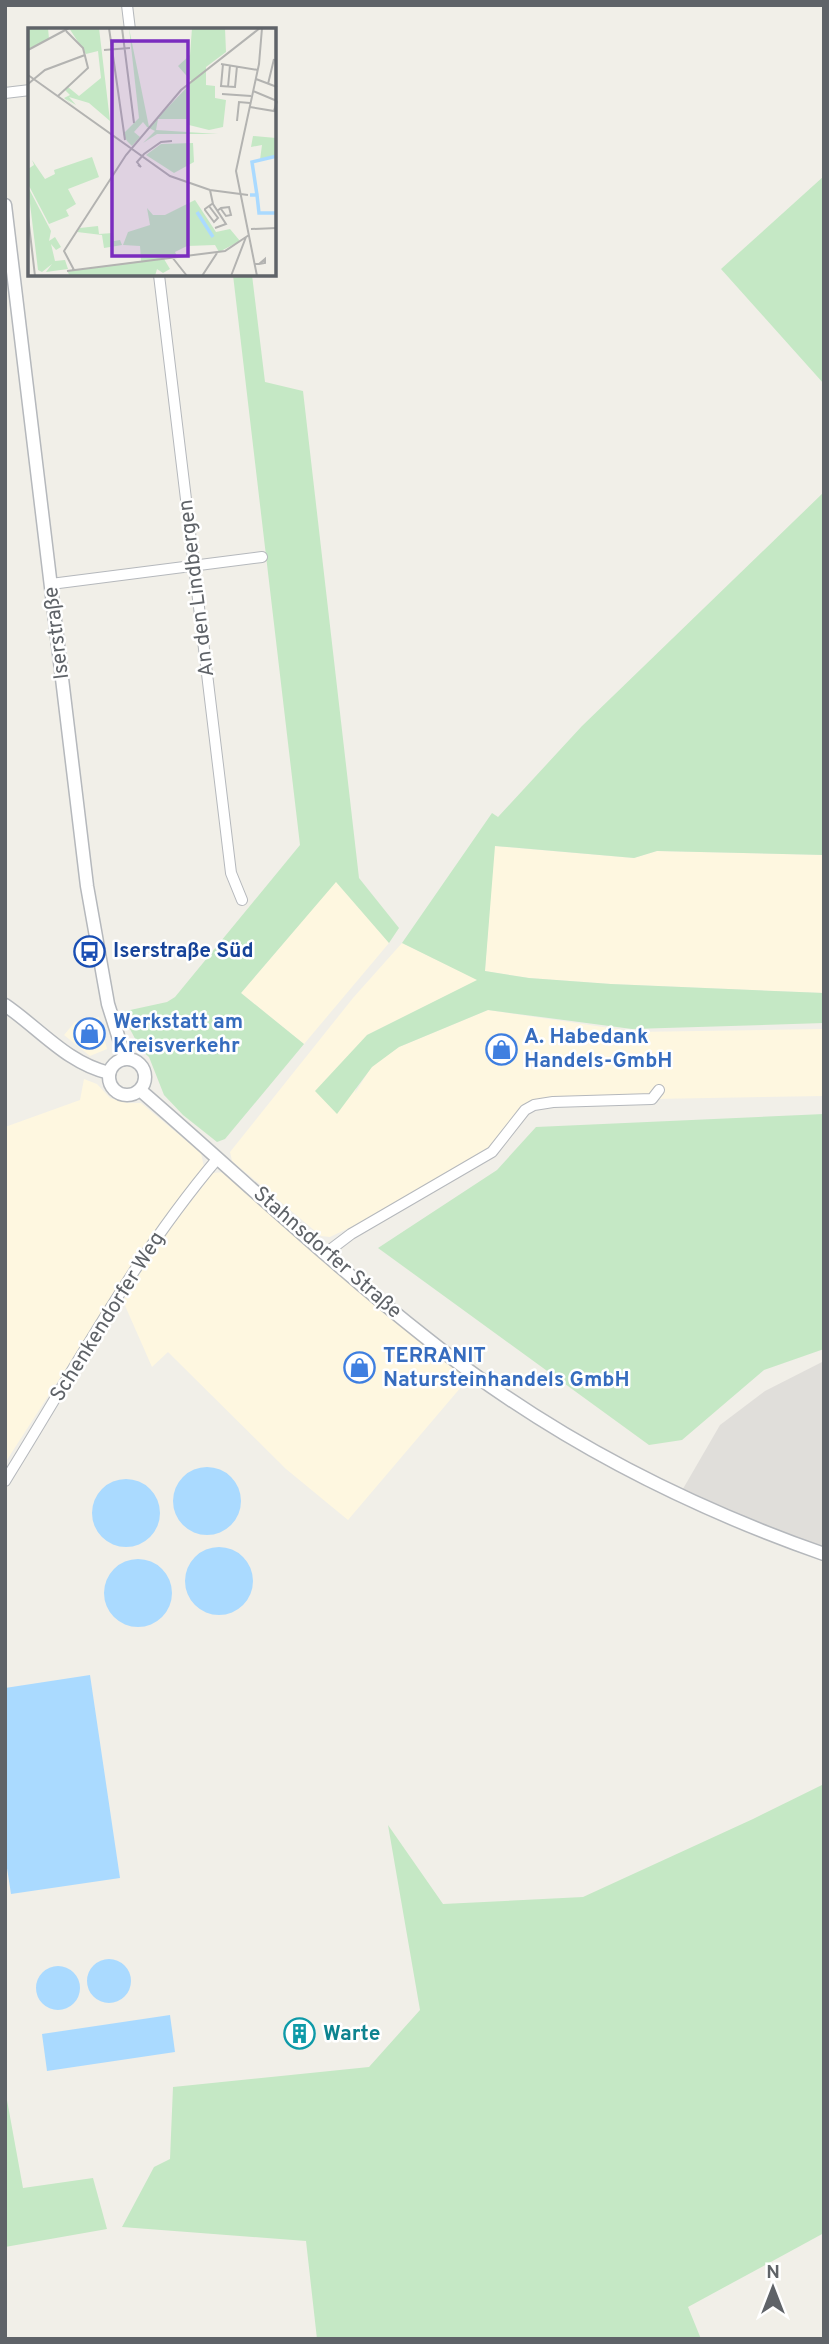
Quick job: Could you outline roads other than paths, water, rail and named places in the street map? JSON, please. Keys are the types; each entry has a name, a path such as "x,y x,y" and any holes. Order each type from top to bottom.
{"street":[{"path":"127,5 130,28"},
{"path":"5,93 28,90"},
{"name":"Iserstraße","path":"5,205 86,886 108,1004 125,1058"},
{"name":"An den Lindbergen","path":"159,276 231,873 242,900"},
{"path":"51,584 262,558"},
{"path":"5,1005 70,1058 92,1069 109,1073"},
{"path":"125,1058 136,1061 144,1069 145,1080 140,1090 130,1095 120,1094 109,1083 109,1073 115,1063 125,1058"},
{"name":"Stahnsdorfer Straße","path":"140,1090 424,1337 473,1373 549,1424 632,1471 723,1515 824,1554"},
{"path":"326,1253 351,1234 492,1152 526,1110 534,1105 652,1098 659,1090"},
{"name":"Schenkendorfer Weg","path":"5,1481 154,1241 218,1158"}],"water":[{"path":"207,1467 220,1470 231,1477 238,1488 241,1501 238,1514 231,1525 220,1532 207,1535 194,1532 183,1525 176,1514 173,1501 176,1488 183,1477 194,1470"},
{"path":"126,1479 139,1482 150,1489 157,1500 160,1513 157,1526 150,1537 139,1544 126,1547 113,1544 102,1537 95,1526 92,1513 95,1500 102,1489 113,1482"},
{"path":"219,1547 232,1550 243,1557 250,1568 253,1581 250,1594 243,1605 232,1612 219,1615 206,1612 195,1605 188,1594 185,1581 188,1568 195,1557 206,1550"},
{"path":"138,1559 151,1562 162,1569 169,1580 172,1593 169,1606 162,1617 151,1624 138,1627 125,1624 114,1617 107,1606 104,1593 107,1580 114,1569 125,1562"},
{"path":"90,1675 120,1878 11,1894 5,1855 5,1688"},
{"path":"109,1959 124,1966 131,1981 124,1996 109,2003 94,1996 87,1981 94,1966"},
{"path":"58,1966 73,1973 80,1988 73,2003 58,2010 43,2003 36,1988 43,1973"},
{"path":"170,2015 175,2052 47,2071 42,2034"}],"place":[{"name":"Iserstraße Süd","path":"90,951"},
{"name":"Werkstatt am Kreisverkehr","path":"90,1034"},
{"name":"A. Habedank Handels-GmbH","path":"501,1049"},
{"name":"TERRANIT Natursteinhandels GmbH","path":"360,1368"},
{"name":"Warte","path":"300,2034"}]}
